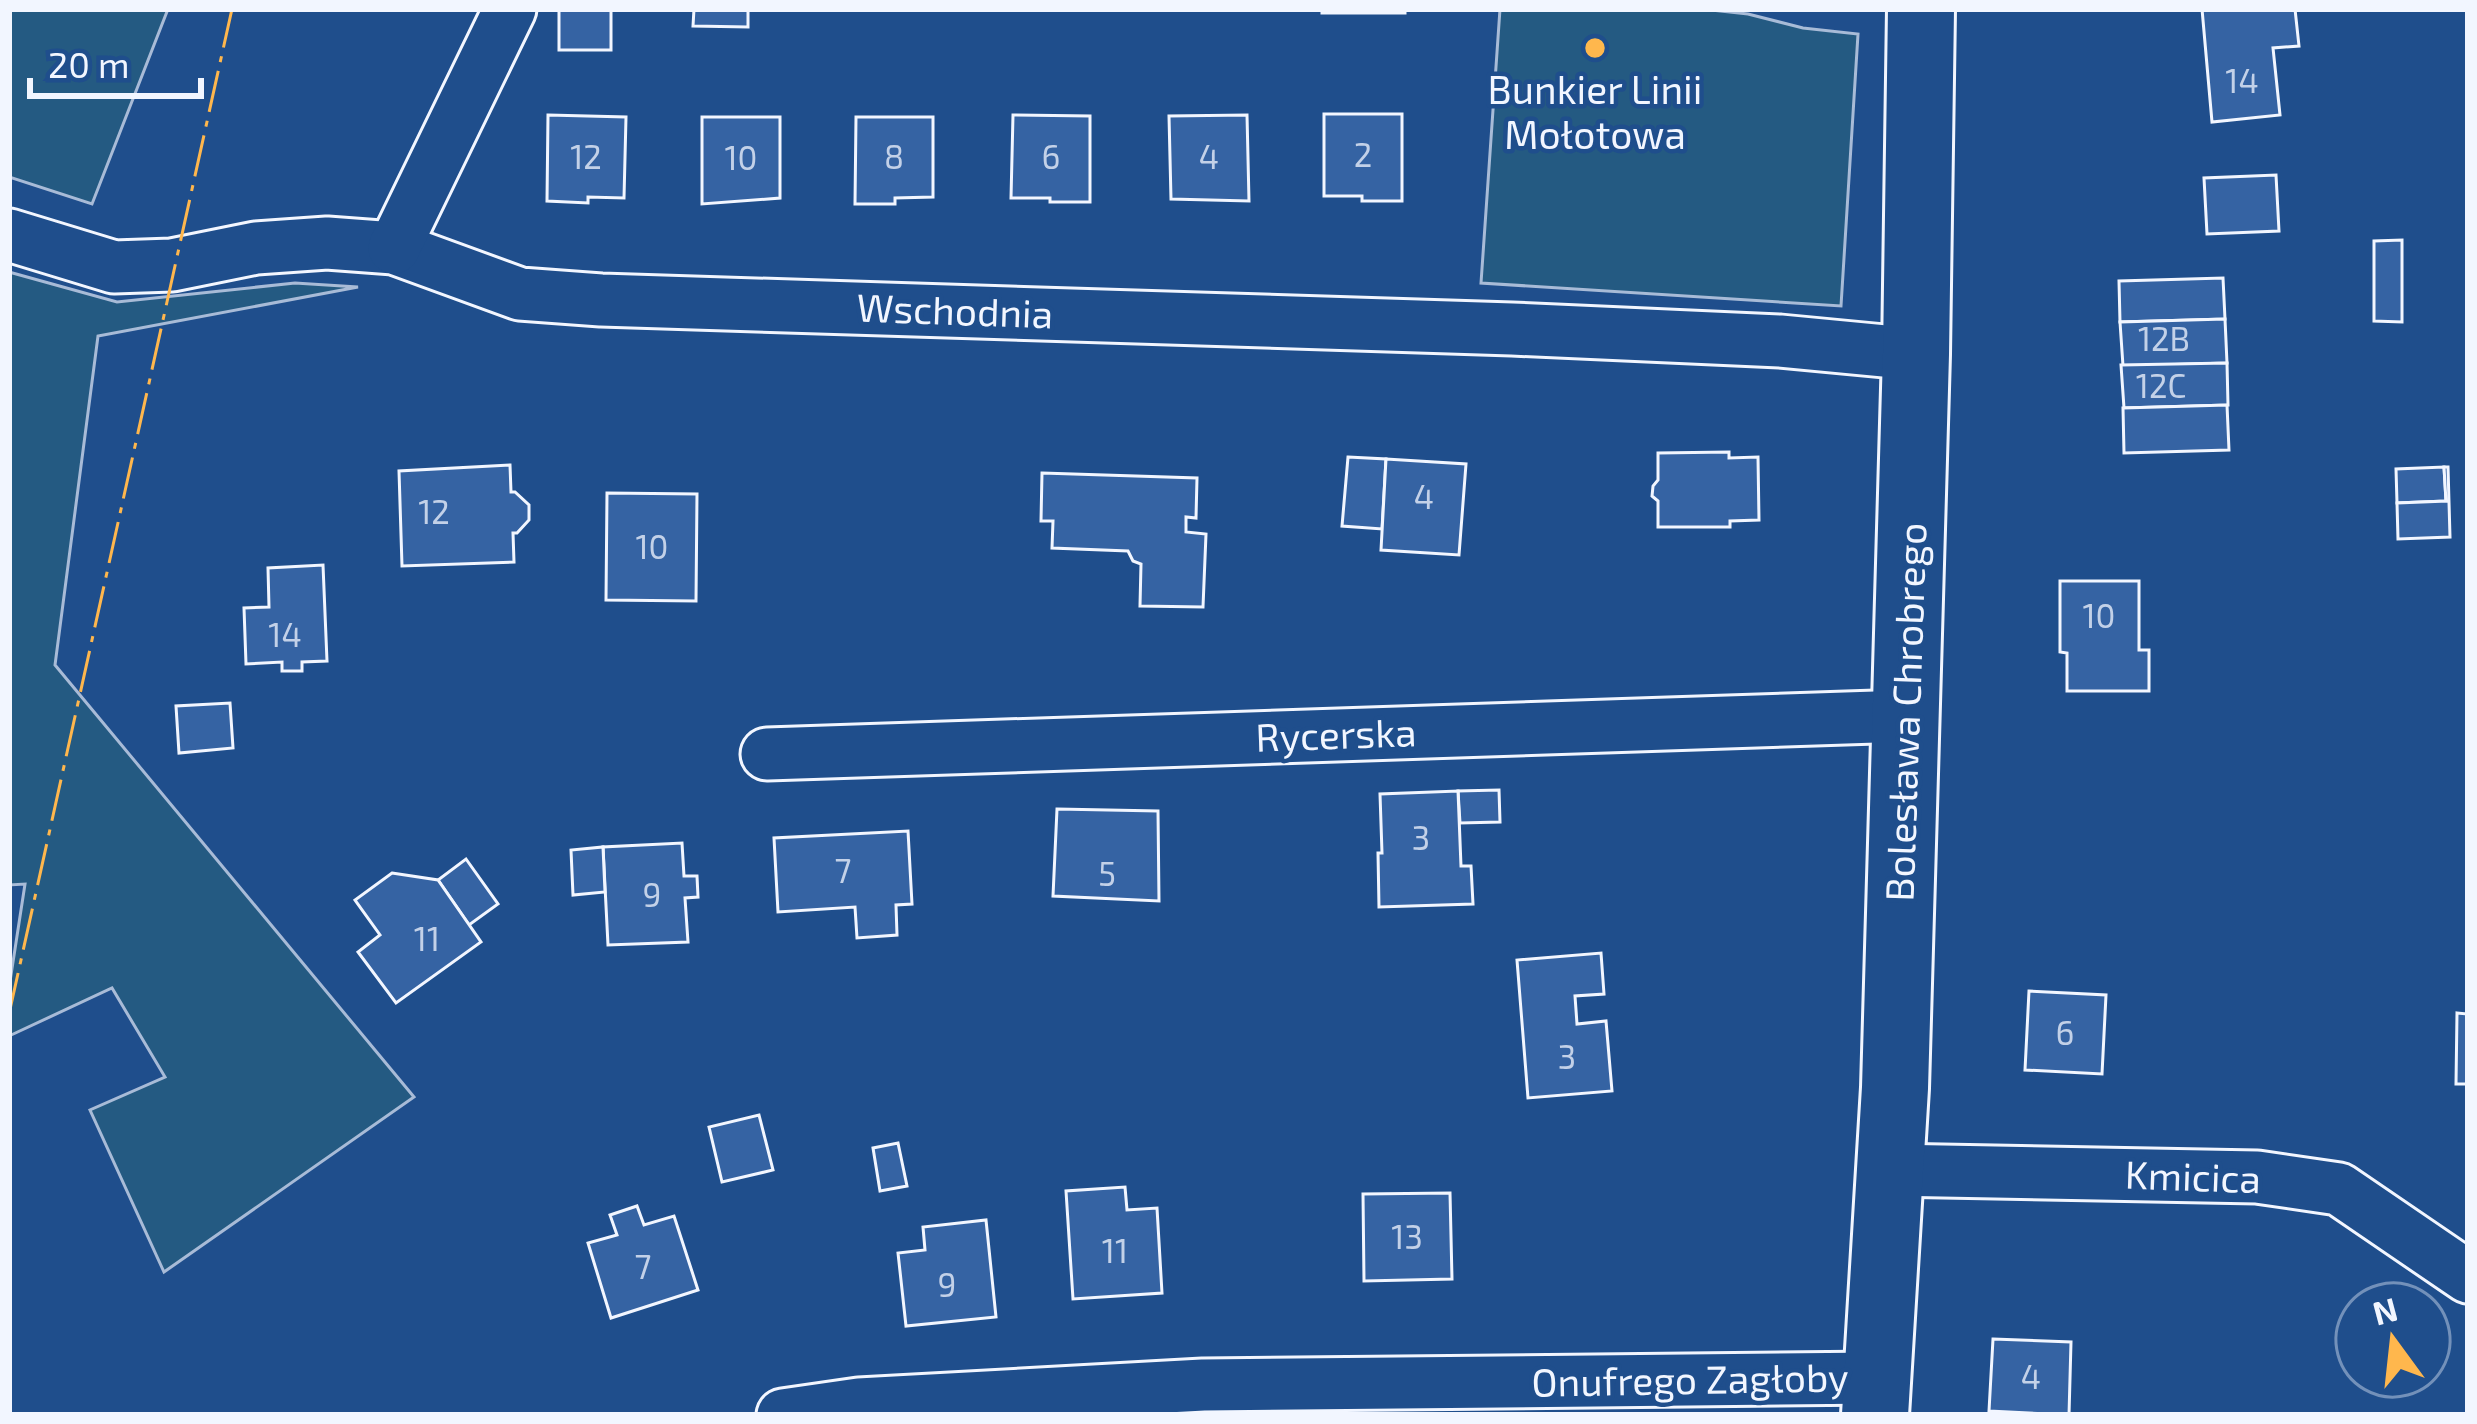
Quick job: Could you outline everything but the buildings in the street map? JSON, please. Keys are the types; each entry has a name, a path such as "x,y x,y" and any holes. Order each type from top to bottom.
{"street":[{"path":"394,248 510,9"},
{"name":"Bolesława Chrobrego","path":"1877,1396 1906,716 1921,9"},
{"name":"Wschodnia","path":"9,235 114,267 172,266 280,246 327,243 394,248 520,294 601,300 1512,329 1780,341 1916,354"},
{"name":"Rycerska","path":"767,754 1906,716"},
{"name":"Kmicica","path":"1890,1170 2257,1177 2339,1189 2468,1277"},
{"name":"Onufrego Zagłoby","path":"783,1415 859,1404 1203,1385 1877,1396"}],"shaded area":[{"path":"9,9 168,9 92,204 9,177"},
{"path":"1500,9 1702,9 1858,34 1841,306 1481,283"},
{"path":"9,272 117,302 295,283 358,287 98,336 55,665 414,1097 164,1272 90,1110 165,1077 112,988 9,1036 9,988 25,884 9,885"}],"power":[{"path":"9,1014 232,9"}],"place":[{"name":"Bunkier Linii Mołotowa","path":"1595,48"}]}
